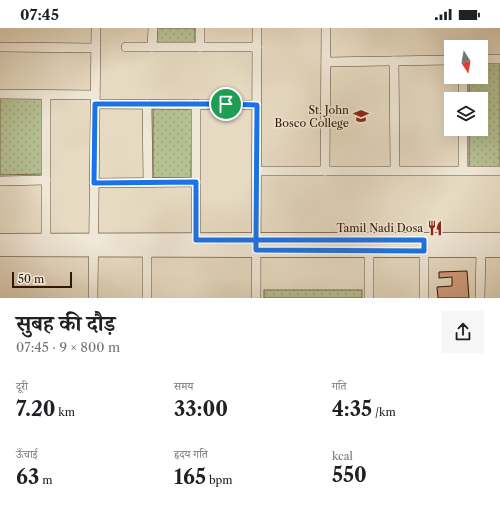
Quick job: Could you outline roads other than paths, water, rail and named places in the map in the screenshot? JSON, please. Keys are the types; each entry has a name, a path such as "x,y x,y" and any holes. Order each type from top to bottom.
{"street":[{"path":"93,298 96,28"},
{"path":"152,47 153,28"},
{"path":"200,28 200,47"},
{"path":"256,298 257,28"},
{"path":"325,171 326,28"},
{"path":"126,46 257,47"},
{"path":"0,47 96,48"},
{"path":"488,59 500,59"},
{"path":"326,62 444,60"},
{"path":"394,61 395,170"},
{"path":"0,94 46,94 147,104 257,105"},
{"path":"46,94 46,240"},
{"path":"147,104 148,182"},
{"path":"196,104 196,240"},
{"path":"463,136 463,170"},
{"path":"257,171 500,170"},
{"path":"0,181 46,180"},
{"path":"94,183 196,182"},
{"path":"0,240 46,240 147,250 256,245 424,245 500,239"},
{"path":"0,259 0,250 196,240 256,245"},
{"path":"369,245 369,298"},
{"path":"424,245 481,251 500,251"},
{"path":"424,245 424,298"},
{"path":"147,250 147,298"},
{"path":"480,298 481,251"}],"place":[{"name":"St. John Bosco College","path":"361,116"},
{"name":"Tamil Nadi Dosa","path":"435,228"}]}
